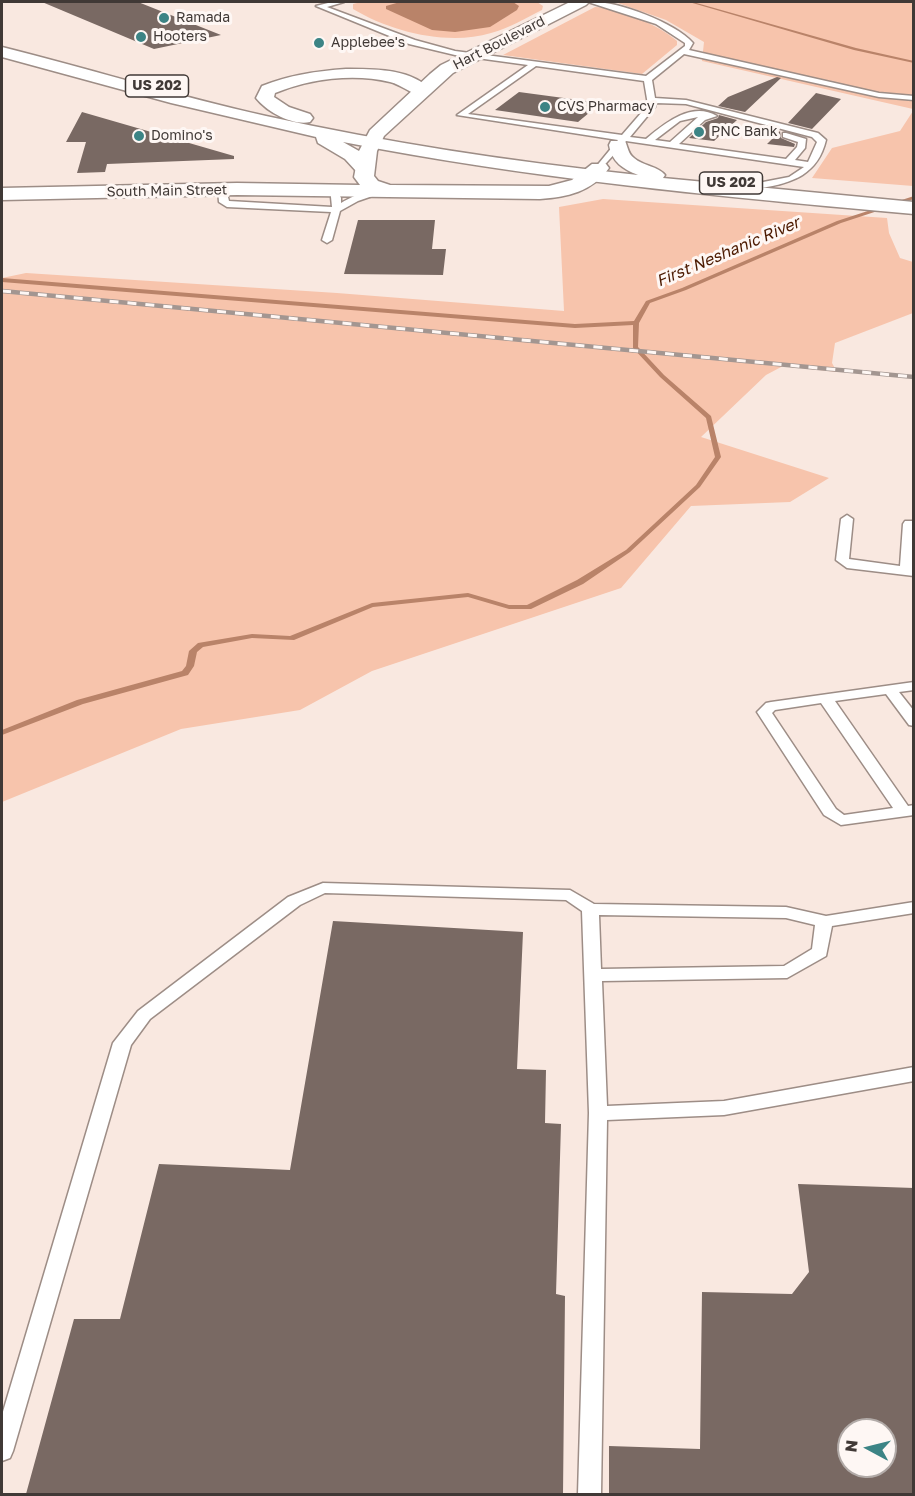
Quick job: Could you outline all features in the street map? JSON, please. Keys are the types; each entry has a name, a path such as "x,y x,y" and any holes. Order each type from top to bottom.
{"main road":[{"name":"Hart Boulevard","path":"374,138 447,69 581,2"},
{"name":"US 202","path":"2,43 182,92 374,138"},
{"name":"US 202","path":"2,52 184,102 282,125 595,172 858,199 914,199"},
{"path":"314,122 270,103 265,98 268,90 294,79 342,74 409,82 422,91"},
{"path":"282,125 324,139 352,155 371,185 385,190"},
{"path":"364,172 374,138"},
{"path":"622,141 621,157 627,163 655,175"},
{"name":"South Main Street","path":"333,189 351,184 364,172"},
{"name":"US 202","path":"595,172 761,185 914,208"},
{"name":"South Main Street","path":"2,194 222,189 552,192 575,188 595,172"}],"lane":[{"path":"340,2 319,6 412,42 474,56 648,79 683,51 689,43 683,36 629,11 591,2"},
{"path":"683,51 879,95 914,98"},
{"path":"534,64 461,115 622,141 661,143 811,165"},
{"path":"595,172 652,105 648,79"},
{"path":"652,100 686,102 815,135 822,143 811,165 804,173 792,180 761,185"},
{"path":"661,143 688,115 704,115 793,136 803,141 801,148 788,162"},
{"path":"661,143 704,115"},
{"path":"222,189 224,202 227,204 336,210 355,199 385,190"},
{"path":"327,240 336,210 333,189"},
{"path":"847,519 842,560 847,564 910,572 909,524"},
{"path":"825,698 909,811 841,820 830,812 764,712 771,706 825,698 889,689 914,686"},
{"path":"889,689 914,722"},
{"path":"2,1451 122,1043 144,1015 294,901 323,888 570,895 590,909 668,909 789,914 815,917 824,922 914,907"},
{"path":"590,909 598,1113 590,1494"},
{"path":"593,975 787,972 820,952 824,922"},
{"path":"598,1113 723,1108 914,1074"}],"shaded area":[{"path":"361,2 537,2 543,6 542,10 498,31 474,37 457,38 420,34 385,24 353,9 353,4"},
{"path":"400,2 513,2 519,6 517,10 490,27 455,32 432,30 386,9 386,6"},
{"path":"615,2 913,2 913,109 702,61 704,42 666,20"},
{"path":"595,7 615,10 649,23 677,41 677,45 642,74 503,55"},
{"path":"913,111 913,186 812,178 832,148 900,131"},
{"path":"603,199 887,218 889,233 900,258 913,262 913,313 835,343 832,363 837,372 783,366 766,375 701,437 829,478 790,502 691,506 621,588 372,671 300,710 181,729 2,802 2,278 26,273 337,293 564,311 559,207"}],"building":[{"path":"42,2 138,2 221,35 154,49"},
{"path":"777,77 781,78 745,112 718,106 728,97"},
{"name":"CVS Pharmacy","path":"519,92 601,103 578,122 495,110"},
{"path":"816,93 841,99 812,129 788,123"},
{"path":"82,112 234,156 234,159 107,164 105,172 77,173 86,142 66,142"},
{"name":"PNC Bank","path":"719,115 737,120 714,141 689,138 706,122 718,118"},
{"path":"780,131 781,138 795,144 794,147 767,144"},
{"path":"358,220 435,220 432,249 446,249 443,275 344,274"},
{"path":"333,921 523,932 517,1069 546,1070 545,1123 561,1124 556,1294 565,1296 563,1494 26,1494 74,1319 120,1319 159,1164 290,1170"},
{"path":"798,1184 914,1188 914,1494 609,1494 609,1446 700,1449 702,1292 792,1294 809,1272"}],"waterway":[{"path":"691,2 855,49 914,62"},
{"name":"First Neshanic River","path":"636,323 648,302 684,289 839,222 914,197"},
{"path":"2,280 575,326 636,323"},
{"name":"First Neshanic River","path":"2,733 80,702 185,673 190,666 193,651 201,645 252,636 291,638 372,605 468,595 509,607 528,607 580,582 628,551 698,486 718,457 709,417 662,376 635,347 636,323"}],"railway":[{"path":"2,291 914,377"}],"place":[{"name":"Ramada","path":"164,18"},
{"name":"Hooters","path":"141,37"},
{"name":"Applebee's","path":"319,43"},
{"name":"CVS Pharmacy","path":"545,107"},
{"name":"PNC Bank","path":"699,132"},
{"name":"Domino's","path":"139,136"}]}
